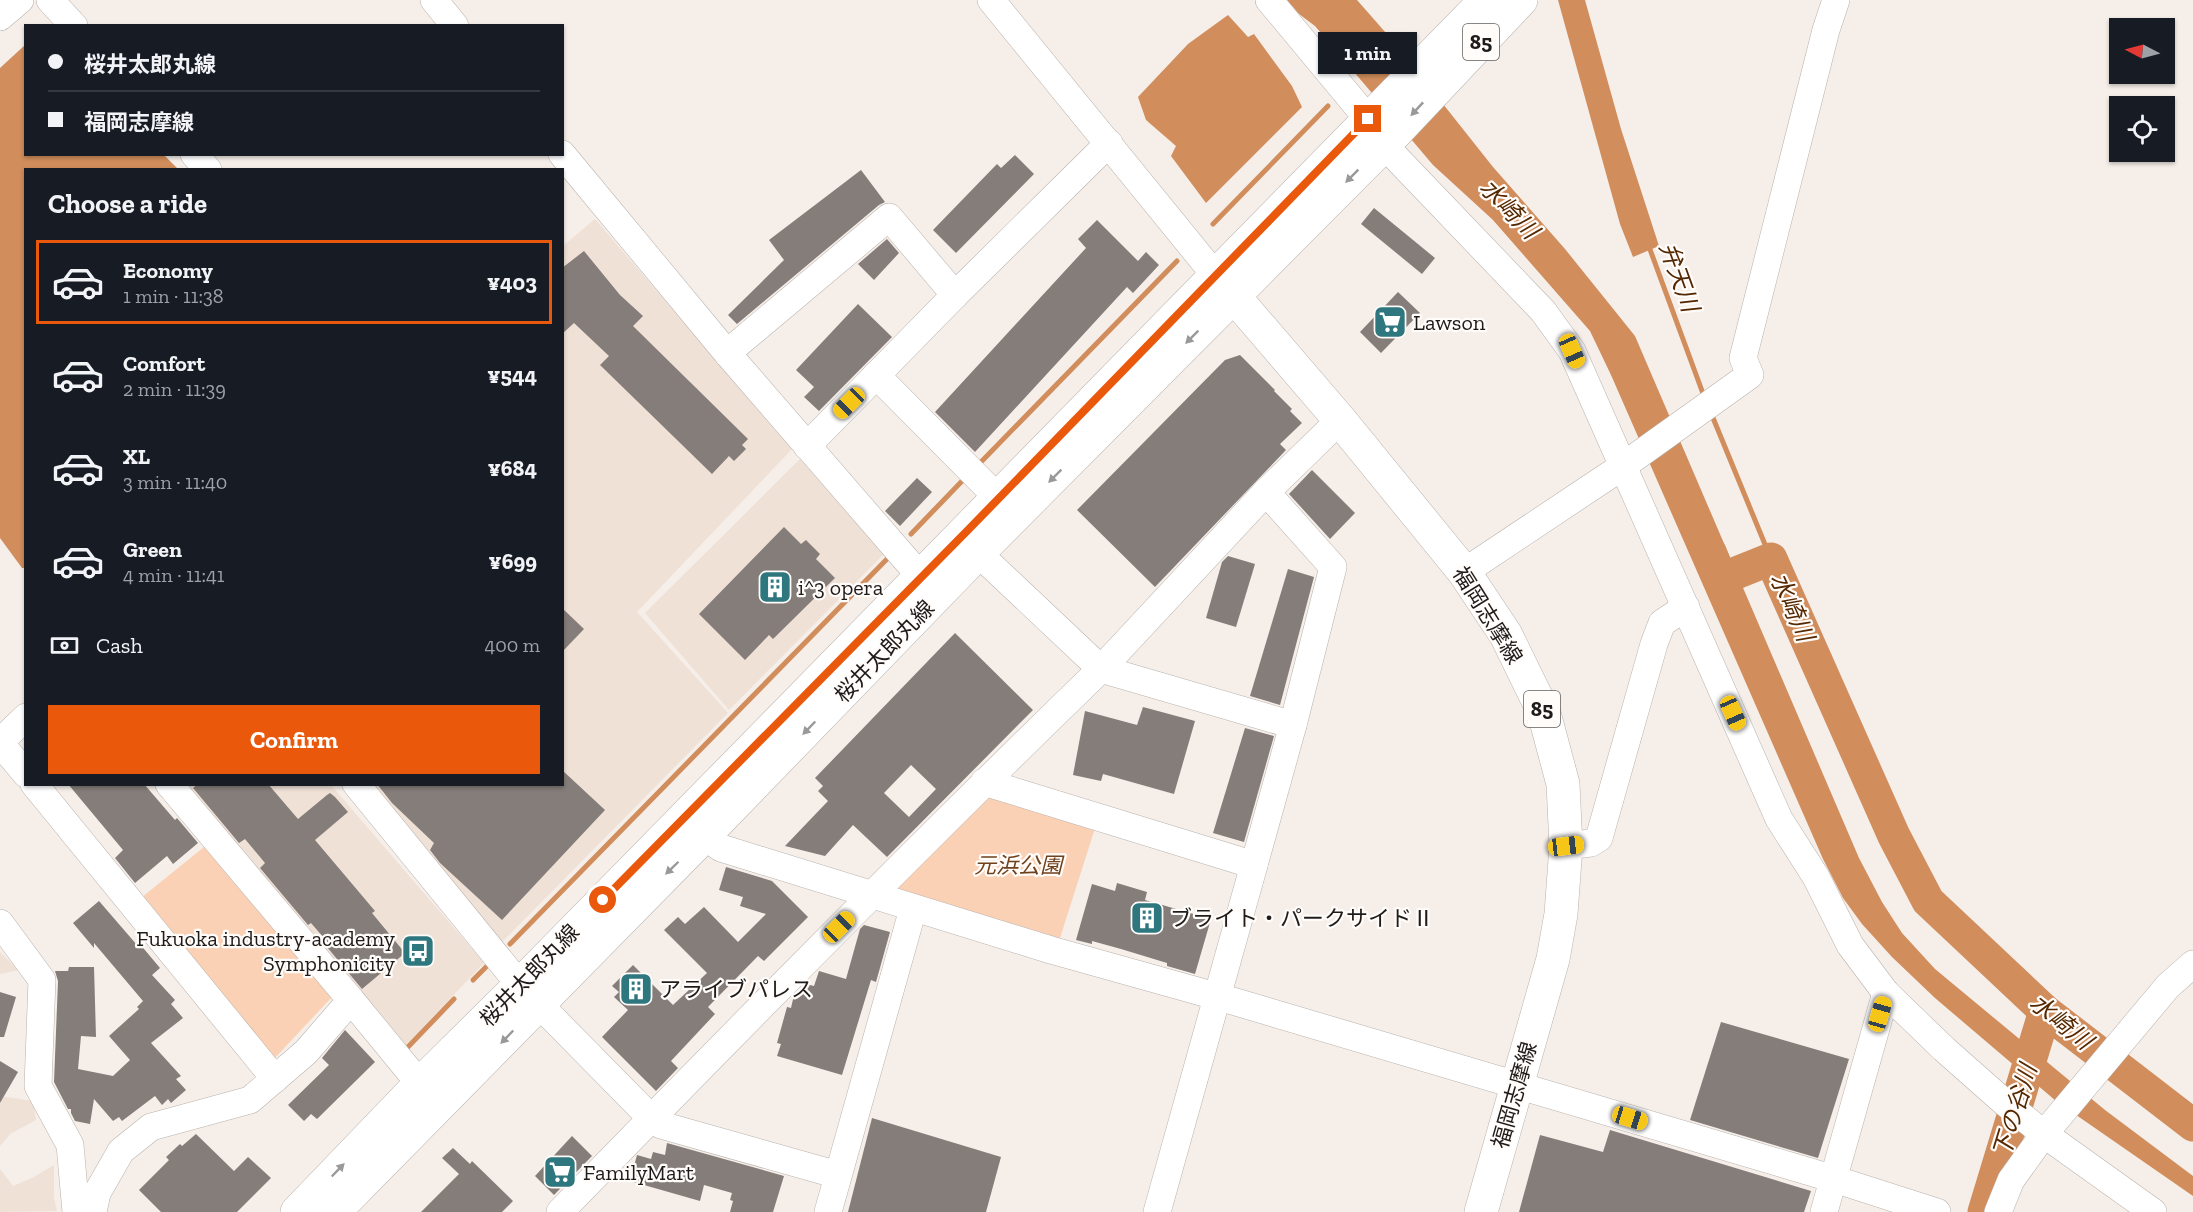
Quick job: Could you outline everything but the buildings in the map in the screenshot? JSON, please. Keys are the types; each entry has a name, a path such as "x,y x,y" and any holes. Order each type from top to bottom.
{"main road":[{"name":"85","path":"1431,75 1486,0"},
{"name":"85","path":"1224,285 1431,75 1521,0"},
{"name":"福岡志摩線","path":"1224,285 1340,420 1464,572 1506,635 1544,713 1563,784 1566,846 1561,914 1553,959 1480,1212"},
{"name":"桜井太郎丸線","path":"297,1212 420,1084 529,995 704,836 929,586 999,499 1224,285"},
{"name":"桜井太郎丸線","path":"334,1212 529,995 555,948 929,586 978,553 1224,285"}],"street":[{"path":"0,17 20,0"},
{"path":"50,0 72,24"},
{"path":"434,0 453,24"},
{"path":"991,0 1224,285"},
{"path":"1269,0 1544,311 1572,351 1779,819 1816,877 1850,945 1886,993 1944,1049 2013,1110 2048,1130 2153,1212"},
{"path":"1464,572 1623,466 1750,375 1743,358 1826,30 1836,0"},
{"path":"807,446 1109,143"},
{"path":"196,156 206,168"},
{"path":"564,156 727,353 929,586"},
{"path":"727,353 888,217 955,295"},
{"path":"876,375 999,499"},
{"path":"560,1212 871,895 1101,669 1266,492 1340,420"},
{"path":"1157,1212 1219,997 1293,725 1333,567 1266,492"},
{"path":"978,553 1101,669 1293,725"},
{"path":"1566,846 1591,843 1599,838 1654,644 1662,623 1686,607"},
{"path":"24,719 0,742 24,772"},
{"path":"984,782 1254,866"},
{"path":"36,786 275,1079"},
{"path":"171,786 420,1084"},
{"path":"358,786 529,995 651,1118 661,1125 838,1176"},
{"path":"704,836 721,849 913,909 1517,1085 1937,1212"},
{"path":"828,1212 913,909"},
{"path":"0,923 42,980 38,1086 70,1145 76,1212"},
{"path":"1998,1212 2011,1180 2048,1130 2168,987 2193,964"},
{"path":"1824,1212 1886,993"},
{"path":"93,1212 97,1193 121,1151 151,1127 250,1100 306,1052 351,1000"}],"shaded area":[{"path":"595,219 792,449 637,612 728,713 502,942 372,786 564,786 564,245"},
{"path":"800,459 884,554 729,710 645,613"},
{"path":"184,786 332,786 484,963 403,1048"},
{"path":"0,952 18,970 0,974"},
{"path":"0,1096 33,1101 36,1120 10,1134 0,1146"},
{"path":"54,1165 54,1198 57,1211 0,1212 0,1169 13,1186"}],"green space":[{"name":"元浜公園","path":"984,792 1097,822 1059,941 900,897 897,881"},
{"path":"204,847 332,997 272,1061 136,902"}],"water":[{"path":"1287,0 1357,0 1635,336 1859,858 1882,902 1902,933 1935,969 2105,1110 2193,1176 2193,1196 2056,1101 1935,998 1892,957 1862,924 1843,898 1823,859 1590,331 1493,220 1433,165 1315,26 1299,14"},
{"path":"1558,0 1585,0 1621,129 1659,246 1633,257 1620,224"},
{"path":"1228,15 1248,37 1254,34 1292,86 1302,107 1206,203 1171,156 1176,146 1146,120 1138,97 1188,44"},
{"path":"24,46 24,156 165,156 177,168 24,168 24,568 0,538 0,68"}],"waterway":[{"path":"1213,224 1328,106"},
{"name":"弁天川","path":"1648,244 1705,399"},
{"path":"980,463 1177,261"},
{"name":"弁天川","path":"1711,413 1771,559"},
{"path":"911,534 964,479"},
{"name":"水崎川","path":"1710,552 1721,579 1771,559 1894,836 1928,901 2045,1011 2193,1125"},
{"path":"510,944 887,559"},
{"path":"473,980 486,967"},
{"path":"406,1049 454,999"},
{"name":"下の谷川","path":"1984,1212 2045,1011"}],"place":[{"name":"Lawson","path":"1390,322"},
{"name":"i^3 opera","path":"775,587"},
{"name":"ブライト・パークサイドⅡ","path":"1147,918"},
{"name":"Fukuoka industry-academy Symphonicity","path":"418,951"},
{"name":"アライブパレス","path":"636,989"},
{"name":"FamilyMart","path":"560,1172"}],"route":[{"path":"603,900 968,530 1368,119"}]}
